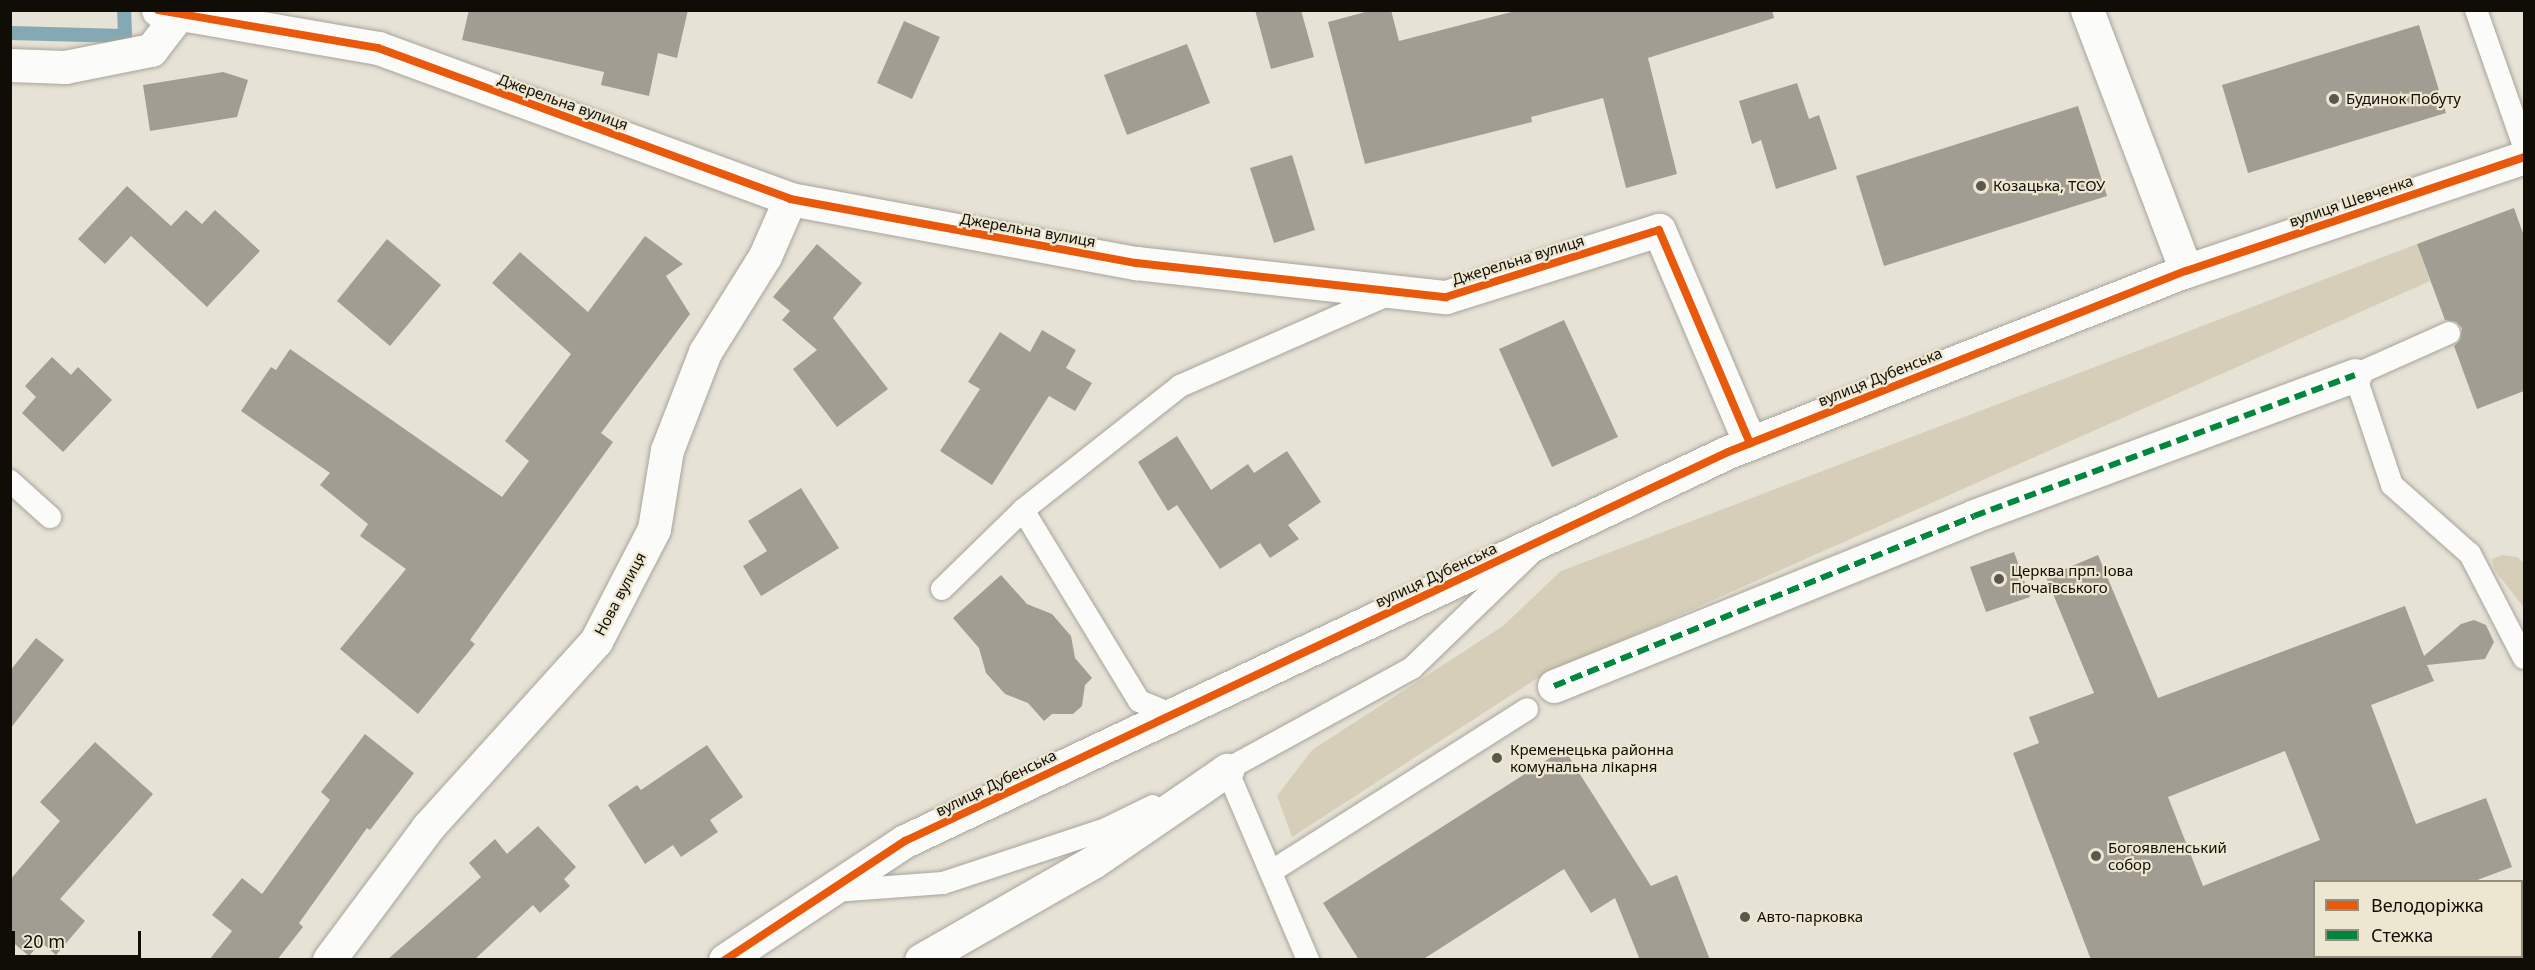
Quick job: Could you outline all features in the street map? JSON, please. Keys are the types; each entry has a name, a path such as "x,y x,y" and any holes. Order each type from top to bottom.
{"street":[{"path":"2087,10 2186,271"},
{"path":"10,65 64,67 150,50 173,12"},
{"name":"Джерельна вулиця","path":"173,12 378,48 790,200 1136,263 1446,297 1659,230 1750,443"},
{"name":"вулиця Шевченка","path":"2186,271 2524,157"},
{"name":"Нова вулиця","path":"329,960 428,827 596,641 654,529 667,450 705,352 765,255 790,200"},
{"name":"вулиця Дубенська","path":"725,960 825,891 905,841 1171,714 1750,443 2186,271"},
{"path":"1554,686 1974,516 2355,375"},
{"path":"921,960 1093,862 1227,770"}],"lane":[{"path":"2476,10 2524,146"},
{"path":"942,589 1023,510 1180,386 1395,291"},
{"path":"2449,333 2355,375 2392,484 2470,554 2524,658"},
{"path":"10,481 50,517"},
{"path":"1023,510 1139,701 1171,714"},
{"path":"825,891 943,883 1106,829 1227,770 1412,668 1547,537"},
{"path":"1272,871 1527,709"},
{"path":"1227,770 1308,960"}],"shaded area":[{"path":"2417,244 2430,281 1536,679 1292,837 1277,796 1312,750 1503,626 1561,571"},
{"path":"2502,555 2517,557 2524,563 2524,608 2494,569 2492,559"}],"building":[{"path":"469,10 688,10 677,58 658,53 649,96 601,85 604,72 462,40"},
{"path":"1255,10 1301,10 1314,57 1271,69"},
{"path":"1373,10 1391,10 1399,41 1519,10 1772,10 1774,18 1648,58 1677,174 1626,188 1603,98 1531,117 1532,122 1365,164 1328,22"},
{"path":"904,21 940,37 912,99 877,83"},
{"name":"Будинок Побуту","path":"2419,25 2446,113 2248,173 2222,85"},
{"path":"1187,44 1210,103 1127,135 1104,75"},
{"path":"223,72 248,80 237,117 150,131 143,85"},
{"path":"1797,83 1809,119 1819,115 1837,169 1776,189 1761,140 1752,144 1739,101"},
{"name":"Козацька, ТСОУ","path":"2078,106 2107,196 1884,266 1856,176"},
{"path":"1292,155 1315,230 1274,243 1250,168"},
{"path":"127,186 171,226 186,210 202,224 215,210 260,251 207,307 131,236 105,264 78,239"},
{"path":"2514,208 2524,236 2524,391 2477,409 2454,346 2460,340 2462,328 2456,322 2445,320 2417,244"},
{"path":"645,236 683,264 666,276 690,314 601,433 613,442 470,640 475,644 418,714 340,649 406,569 360,536 368,524 320,485 330,473 241,411 271,367 276,370 290,349 502,497 529,461 505,441 571,354 492,283 520,252 588,312"},
{"path":"387,239 441,285 390,346 337,301"},
{"path":"817,244 862,283 833,318 888,389 837,427 793,369 817,350 782,320 790,311 773,297"},
{"path":"1564,320 1618,437 1552,467 1499,349"},
{"path":"1042,330 1076,350 1066,368 1092,383 1075,411 1049,396 992,485 940,451 980,389 968,382 1000,332 1030,352"},
{"path":"52,357 71,375 78,367 112,400 63,452 22,413 36,397 25,386"},
{"path":"1177,436 1211,490 1248,464 1254,473 1287,451 1321,502 1288,525 1299,539 1270,558 1260,543 1220,569 1177,505 1168,511 1138,462"},
{"path":"801,488 839,548 761,596 743,566 767,551 748,521"},
{"name":"Церква прп. Іова Почаївського","path":"2014,552 2030,597 1986,612 1970,567"},
{"path":"2098,555 2158,698 2405,606 2424,656 2461,624 2474,620 2486,625 2494,642 2485,659 2427,665 2434,681 2371,705 2416,824 2486,798 2512,867 2477,880 2313,880 2314,960 2091,960 2013,753 2039,743 2029,717 2094,693 2046,577","holes":["2285,751 2320,840 2203,886 2168,797"]},
{"path":"1001,575 1027,604 1052,614 1071,636 1075,658 1092,678 1085,685 1082,706 1073,714 1052,714 1044,721 1028,703 1005,694 986,673 979,648 953,618"},
{"path":"36,638 64,660 10,729 10,671"},
{"path":"365,734 414,773 370,830 367,828 299,923 303,927 277,960 209,960 232,931 212,915 242,878 262,894 330,800 321,792"},
{"path":"95,742 153,794 60,899 85,921 56,955 41,942 29,956 10,940 10,880 60,821 40,802"},
{"path":"707,745 743,797 710,820 718,832 681,857 673,845 645,864 608,805 637,785 641,790"},
{"path":"1564,749 1651,886 1677,875 1710,960 1640,960 1615,898 1591,913 1564,869 1422,960 1359,960 1323,903"},
{"path":"538,826 576,867 564,879 570,886 540,913 533,905 474,960 387,960 481,877 469,863 495,839 507,854"}],"waterway":[{"path":"10,33 125,36 124,10"}],"marked path":[{"path":"1554,686 1974,516 2355,375"}],"cycle path":[{"path":"158,10 378,48 790,199 1136,263 1446,297 1659,230 1750,443"},
{"path":"725,960 905,841 1728,452 2186,271 2524,157"}],"place":[{"name":"Будинок Побуту","path":"2334,99"},
{"name":"Козацька, ТСОУ","path":"1981,186"},
{"name":"Церква прп. Іова Почаївського","path":"1999,579"},
{"name":"Кременецька районна комунальна лікарня","path":"1497,758"},
{"name":"Богоявленський собор","path":"2096,856"},
{"name":"Авто-парковка","path":"1745,917"}]}
